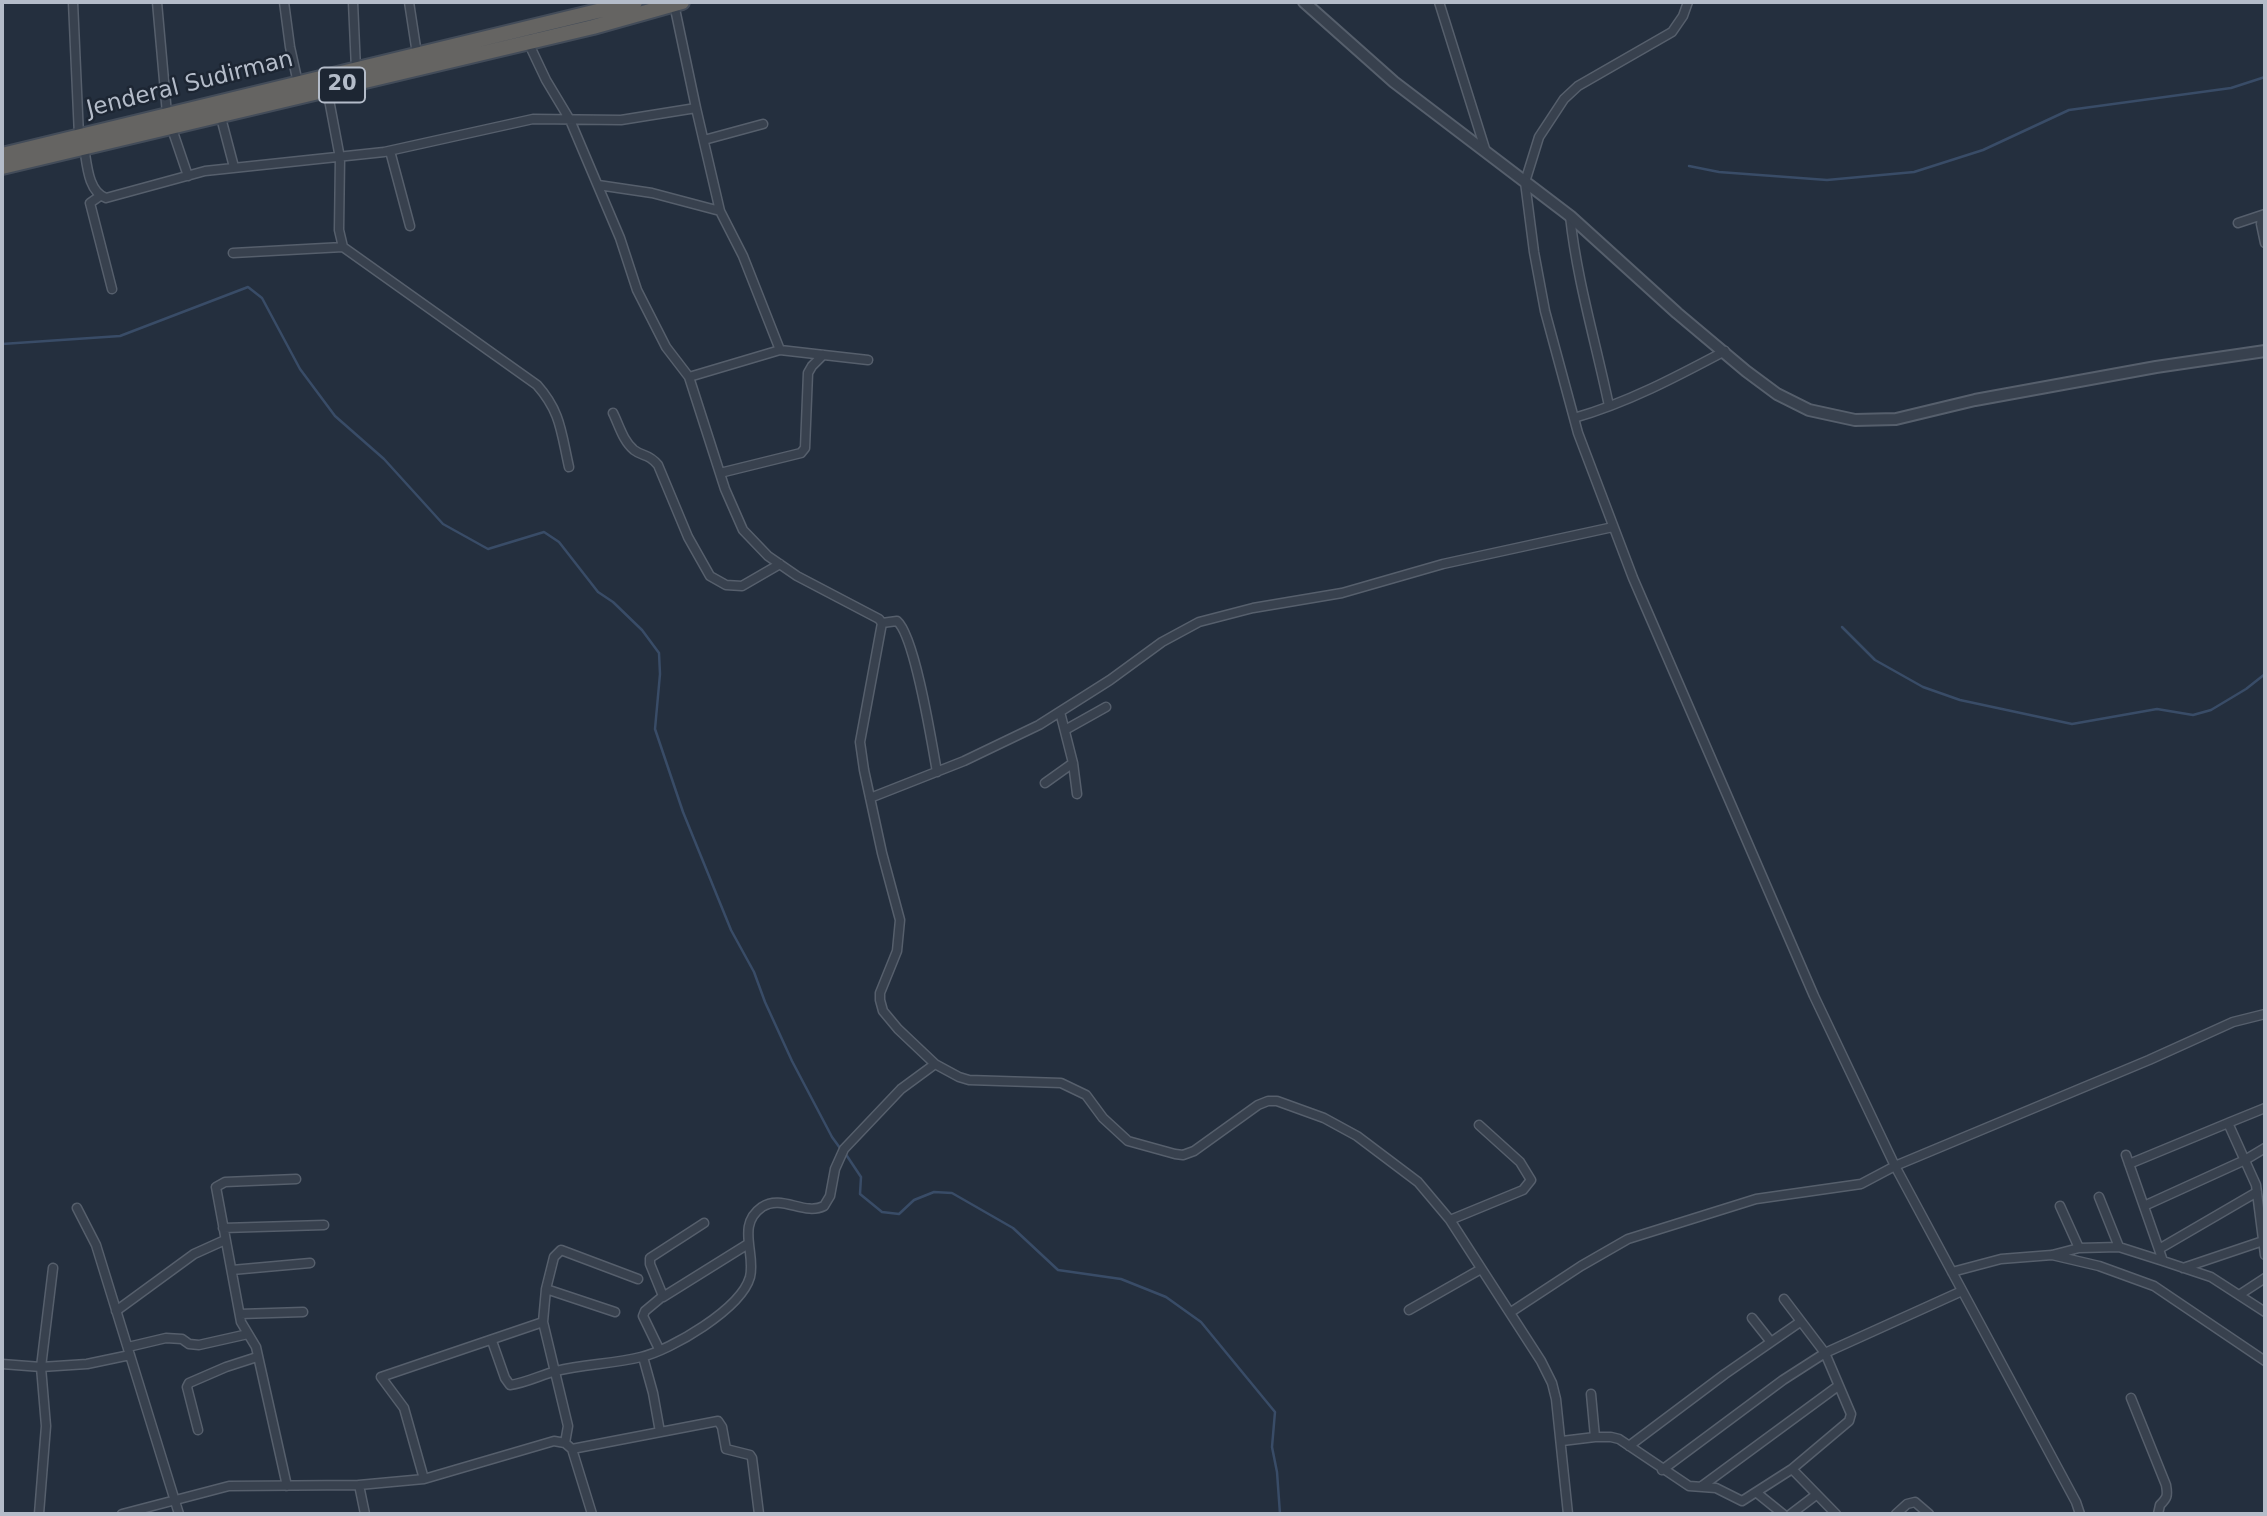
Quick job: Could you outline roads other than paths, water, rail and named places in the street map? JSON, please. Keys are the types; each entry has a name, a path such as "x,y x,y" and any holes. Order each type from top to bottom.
{"highway":[{"name":"Jenderal Sudirman","path":"169,120 298,83 635,2"},
{"name":"20","path":"2,167 81,141 169,120 219,114 528,42 678,3"},
{"name":"Jenderal Sudirman","path":"2,155 81,141"}],"street":[{"path":"74,2 81,141 91,180 100,196 106,198 205,171 390,151 533,119 621,120 696,108"},
{"path":"157,2 169,120 188,176"},
{"path":"284,2 298,83"},
{"path":"353,2 356,69"},
{"path":"409,2 417,54"},
{"path":"1304,2 1394,82 1570,216 1677,313 1766,387 1816,412 1855,420 1896,419 1975,400 2156,367 2265,351"},
{"path":"1439,2 1486,152"},
{"path":"1688,2 1684,16 1672,32 1592,76 1564,99 1539,136 1525,182 1545,311 1574,418 1614,527 1814,996 1895,1166 2076,1502 2080,1514"},
{"path":"678,3 696,108 720,211 743,256 780,349"},
{"path":"528,42 545,80 570,120 620,238 637,290 666,347 690,377 720,472 743,530 759,548 780,564 811,584 880,619 882,623 860,741 870,798 900,920 897,951 880,993 881,1006 898,1029 935,1064 964,1080 1061,1083 1073,1087 1091,1100 1122,1138 1175,1154 1183,1155 1194,1151 1264,1102 1286,1104 1325,1118 1357,1136 1418,1182 1450,1220 1541,1361 1552,1383 1562,1441 1568,1514"},
{"path":"327,89 340,158 339,230 343,247"},
{"path":"219,114 234,167"},
{"path":"704,140 763,124"},
{"path":"390,151 410,226"},
{"path":"598,185 652,193 720,211"},
{"path":"100,196 90,204 113,289"},
{"path":"2238,223 2264,215"},
{"path":"2264,215 2261,224 2265,243"},
{"path":"1570,216 1581,290 1609,407"},
{"path":"233,253 343,247 537,385 551,400 556,412 569,467"},
{"path":"690,377 780,349 867,360"},
{"path":"1574,418 1609,407 1658,386 1725,351"},
{"path":"720,472 801,453 805,448 808,373 823,355"},
{"path":"613,413 622,434 634,450 650,456 658,465 688,537 710,576 732,586 742,586 780,564"},
{"path":"870,798 937,772 1032,729 1110,680 1162,642 1199,622 1253,608 1342,593 1443,564 1614,527"},
{"path":"882,623 897,621 902,626 915,663 937,772"},
{"path":"1065,730 1106,706"},
{"path":"1060,712 1073,763 1077,794"},
{"path":"1045,783 1073,763"},
{"path":"1511,1312 1628,1239 1756,1199 1861,1184 1895,1166 2150,1060 2233,1022 2265,1014"},
{"path":"492,1341 510,1385 556,1371 643,1357 706,1326 738,1296 750,1276 747,1238 749,1225 760,1209 777,1202 812,1208 824,1206 831,1196 842,1151 901,1089 935,1064"},
{"path":"2228,1123 2265,1108"},
{"path":"2163,1261 2128,1160 2251,1114"},
{"path":"2228,1123 2259,1188 2265,1255"},
{"path":"1450,1220 1523,1190 1531,1180 1520,1162 1479,1125"},
{"path":"2144,1206 2245,1160 2265,1148"},
{"path":"287,1486 255,1343 242,1325 216,1191 218,1184 225,1182 296,1179"},
{"path":"2159,1249 2259,1188"},
{"path":"2099,1197 2119,1247"},
{"path":"2060,1206 2079,1248"},
{"path":"77,1208 96,1245 178,1514"},
{"path":"663,1297 650,1258 704,1223"},
{"path":"223,1228 324,1225"},
{"path":"116,1311 194,1254 225,1240"},
{"path":"2183,1268 2263,1241"},
{"path":"659,1349 643,1316 645,1311 748,1244"},
{"path":"1952,1272 2001,1259 2052,1255 2079,1248 2119,1247 2211,1277 2265,1312"},
{"path":"592,1514 569,1446 568,1426 543,1322 546,1289 554,1256 561,1250 638,1279"},
{"path":"2052,1255 2099,1266 2154,1286 2265,1361"},
{"path":"232,1270 310,1263"},
{"path":"39,1514 46,1426 41,1367 53,1268"},
{"path":"1409,1310 1481,1269"},
{"path":"2239,1295 2265,1278"},
{"path":"546,1289 615,1312"},
{"path":"1662,1470 1783,1380 1825,1353 1962,1291"},
{"path":"1562,1441 1611,1437 1689,1486 1716,1488 1742,1501 1756,1493 1792,1469 1804,1456 1849,1421 1851,1414 1825,1353 1784,1298"},
{"path":"240,1314 303,1312"},
{"path":"1752,1318 1771,1342"},
{"path":"424,1479 404,1408 381,1377 543,1322"},
{"path":"1629,1446 1724,1374 1800,1322"},
{"path":"2,1364 41,1367 87,1364 166,1338 181,1339 189,1344 199,1345 248,1334"},
{"path":"198,1430 187,1387 189,1383 257,1357"},
{"path":"643,1357 660,1432"},
{"path":"1700,1488 1838,1386"},
{"path":"1591,1394 1595,1437"},
{"path":"2131,1398 2166,1485 2168,1494 2160,1505 2158,1514"},
{"path":"122,1514 229,1486 359,1485 424,1479 550,1441 569,1446 718,1421 722,1427 726,1449 750,1455 752,1458 759,1514"},
{"path":"1792,1469 1836,1514"},
{"path":"359,1485 365,1514"},
{"path":"1756,1493 1783,1514"},
{"path":"1791,1514 1816,1495"},
{"path":"1896,1514 1907,1504 1915,1502 1929,1514"}],"waterway":[{"path":"1689,166 1719,172 1827,180 1914,172 1983,150 2069,110 2231,88 2265,77"},
{"path":"2,344 120,336 248,287 262,298 300,369 335,416 384,459 443,524 488,549 544,532 559,542 598,592 613,602 642,630 659,653 660,674 655,729 683,812 731,930 754,972 792,1061 840,1148"},
{"path":"1842,627 1875,660 1923,687 1960,700 2072,724 2157,709 2193,715 2211,710 2265,674"},
{"path":"845,1153 861,1177 860,1194 882,1212 899,1214 914,1200 934,1192 952,1193 1013,1228 1058,1270 1121,1279 1166,1297 1201,1322 1275,1412 1272,1447 1280,1514"}]}
